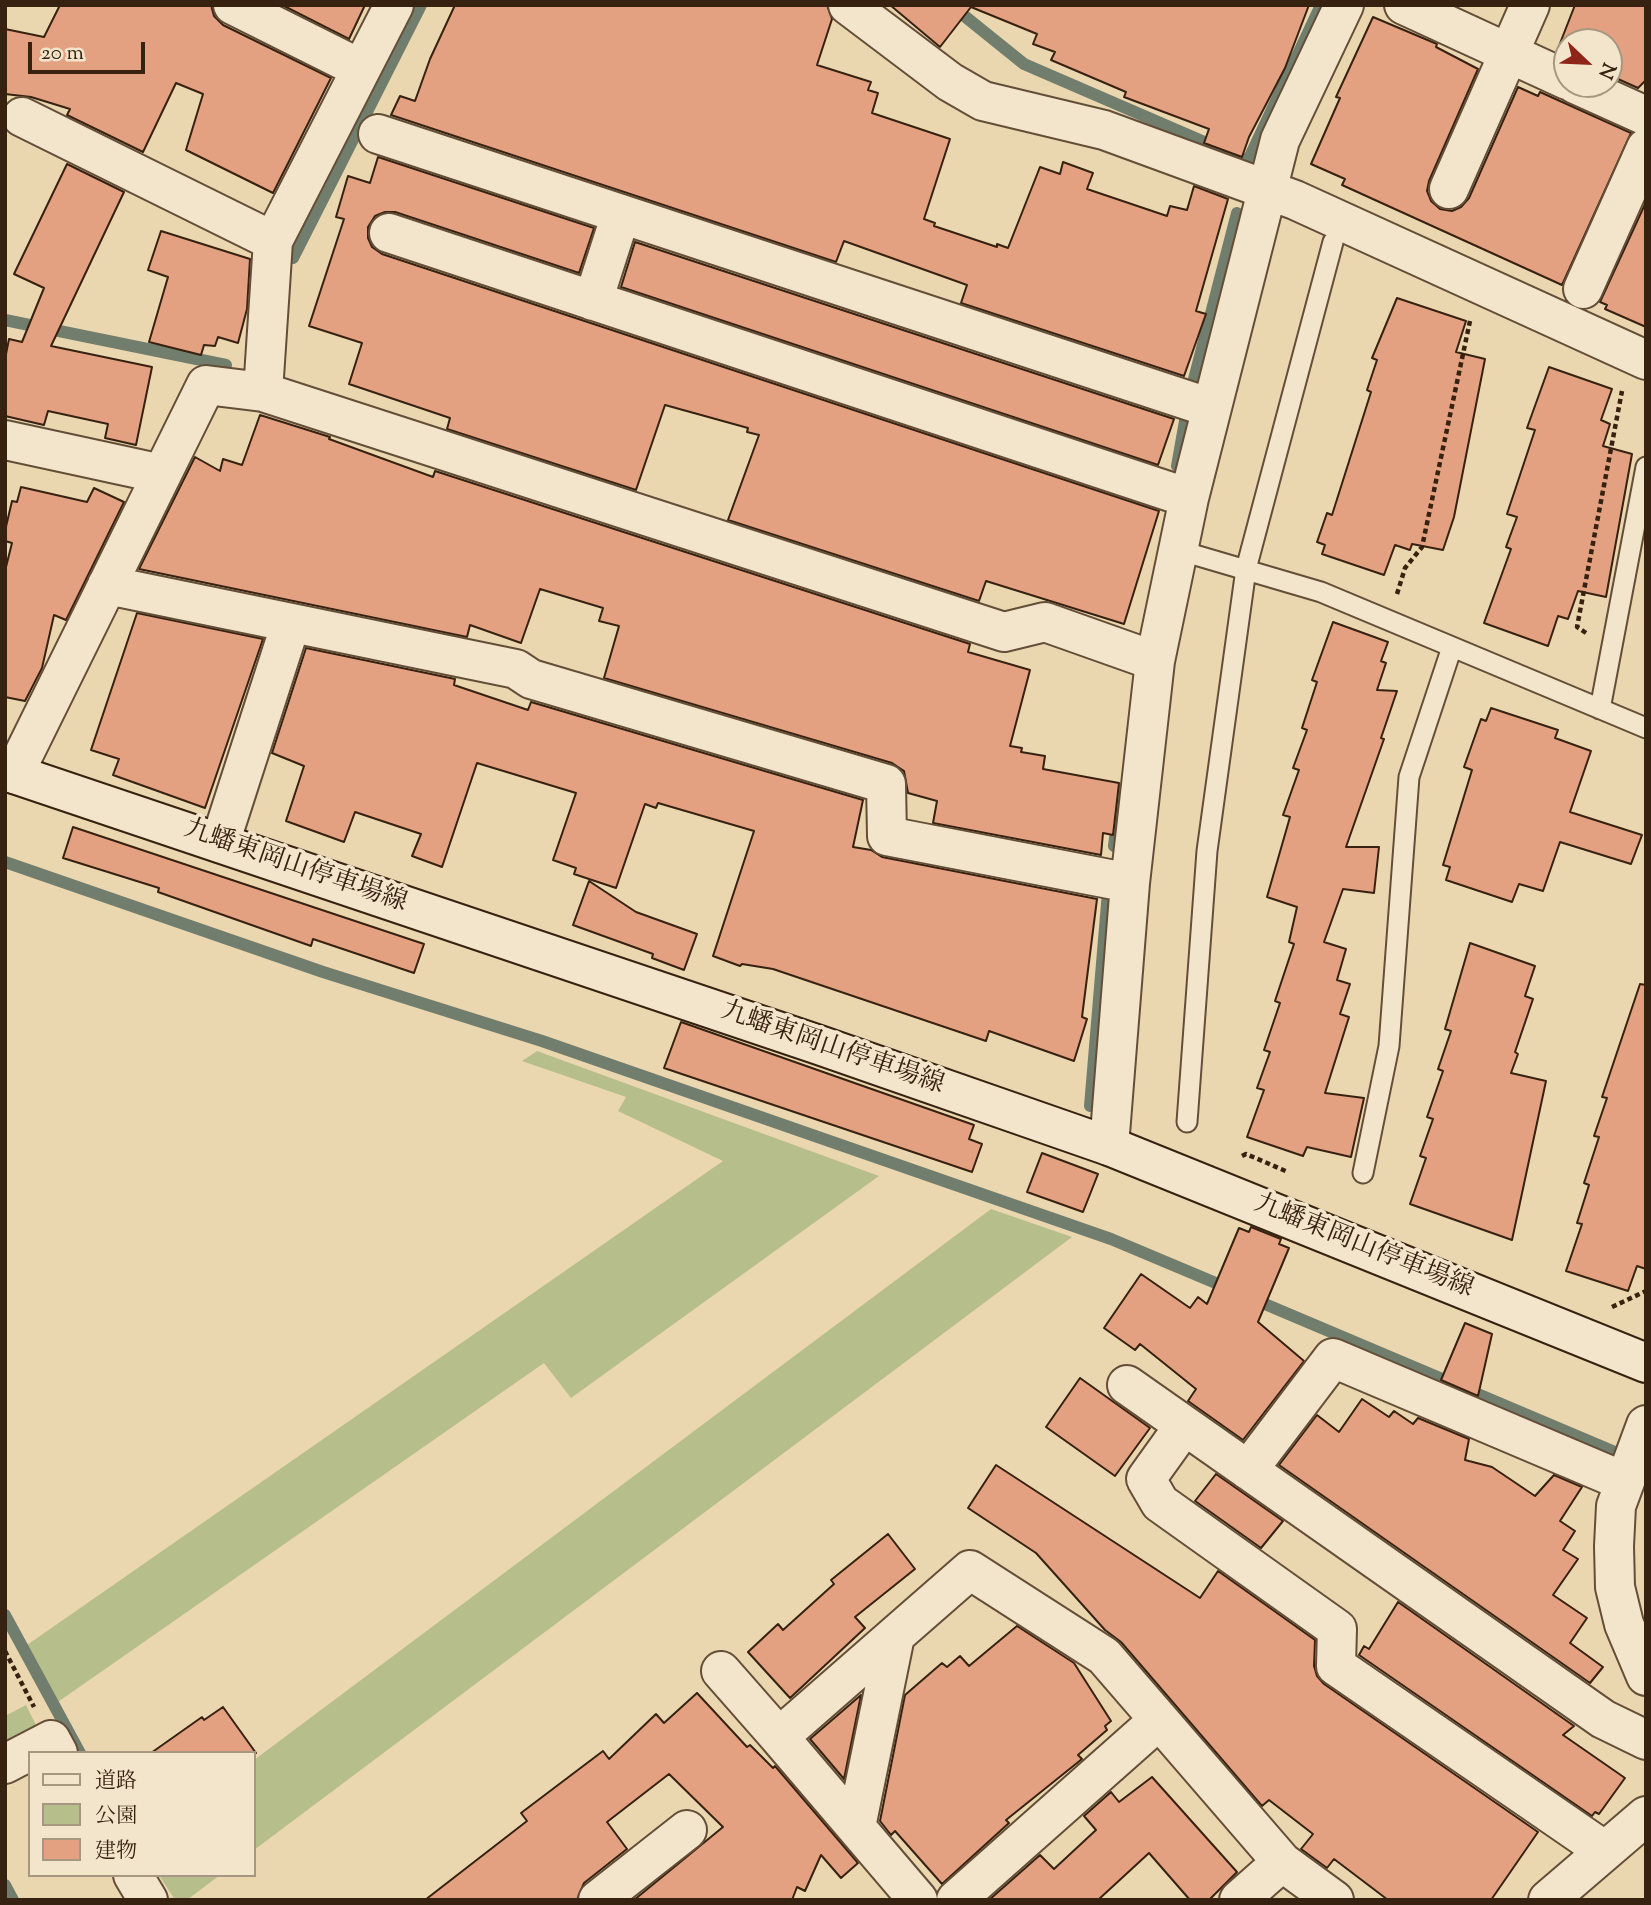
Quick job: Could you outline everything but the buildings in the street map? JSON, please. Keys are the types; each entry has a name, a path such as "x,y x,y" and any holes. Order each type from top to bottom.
{"street":[{"path":"233,5 361,69"},
{"path":"264,392 273,241 394,5"},
{"path":"848,5 950,82 983,101 1104,130 1271,177 1295,200 1646,360"},
{"path":"1109,1146 1130,883 1155,661 1189,498 1280,140 1344,5"},
{"path":"1404,5 1553,74"},
{"path":"1449,190 1530,5"},
{"path":"1606,98 1646,116"},
{"path":"22,117 273,241"},
{"path":"378,134 1211,408"},
{"path":"1583,289 1646,148"},
{"path":"593,301 621,214"},
{"path":"389,233 1189,498"},
{"path":"10,773 118,588 162,474 206,385 264,392 1004,632 1045,622 1155,661"},
{"path":"5,440 162,474"},
{"path":"118,588 516,669 531,679 886,784 887,836 1130,883"},
{"path":"220,843 291,623"},
{"name":"九蟠東岡山停車場線","path":"10,773 819,1045 1109,1146 1646,1363"},
{"path":"1248,1470 1333,1357 1633,1468 1616,1506 1615,1587 1624,1624 1646,1676"},
{"path":"1127,1385 1603,1719 1646,1740"},
{"path":"1184,1426 1146,1479 1160,1503 1337,1629 1336,1666 1605,1851"},
{"path":"779,1737 970,1570 1104,1656 1282,1862 1334,1900"},
{"path":"856,1827 895,1636"},
{"path":"721,1671 918,1900"},
{"path":"956,1900 1159,1720"},
{"path":"5,1764 28,1756"},
{"path":"1548,1900 1646,1816"},
{"path":"598,1900 687,1830"},
{"path":"1239,1900 1282,1862"},
{"path":"134,1877 148,1900"}],"lane":[{"path":"1187,1122 1208,851 1246,569 1333,242"},
{"path":"1600,709 1646,467"},
{"path":"1178,550 1321,592 1646,728"},
{"path":"1363,1173 1389,1046 1409,777 1452,647"}],"path":[{"path":"1390,621 1405,568 1422,547 1473,307"},
{"path":"1611,649 1577,627 1623,390"},
{"path":"5,1651 55,1746"}],"green space":[{"path":"537,1051 879,1176 571,1398 544,1363 55,1704 27,1645 723,1161 618,1111 626,1097 522,1061"},
{"path":"991,1209 1072,1237 256,1849 256,1759"},
{"path":"26,1705 40,1733 5,1751 5,1716"},
{"path":"160,1877 217,1877 187,1900 175,1900"}],"waterway":[{"path":"293,258 421,5"},
{"path":"1245,167 1321,5"},
{"path":"952,6 1024,64 1269,170"},
{"path":"1192,387 1237,213"},
{"path":"5,320 226,365"},
{"path":"1177,466 1185,421"},
{"path":"1114,846 1121,791"},
{"path":"5,862 323,972 542,1041 1111,1239 1230,1289"},
{"path":"1090,1106 1108,892"},
{"path":"1253,1299 1629,1458"},
{"path":"5,1615 79,1751"},
{"path":"5,1885 13,1900"}]}
